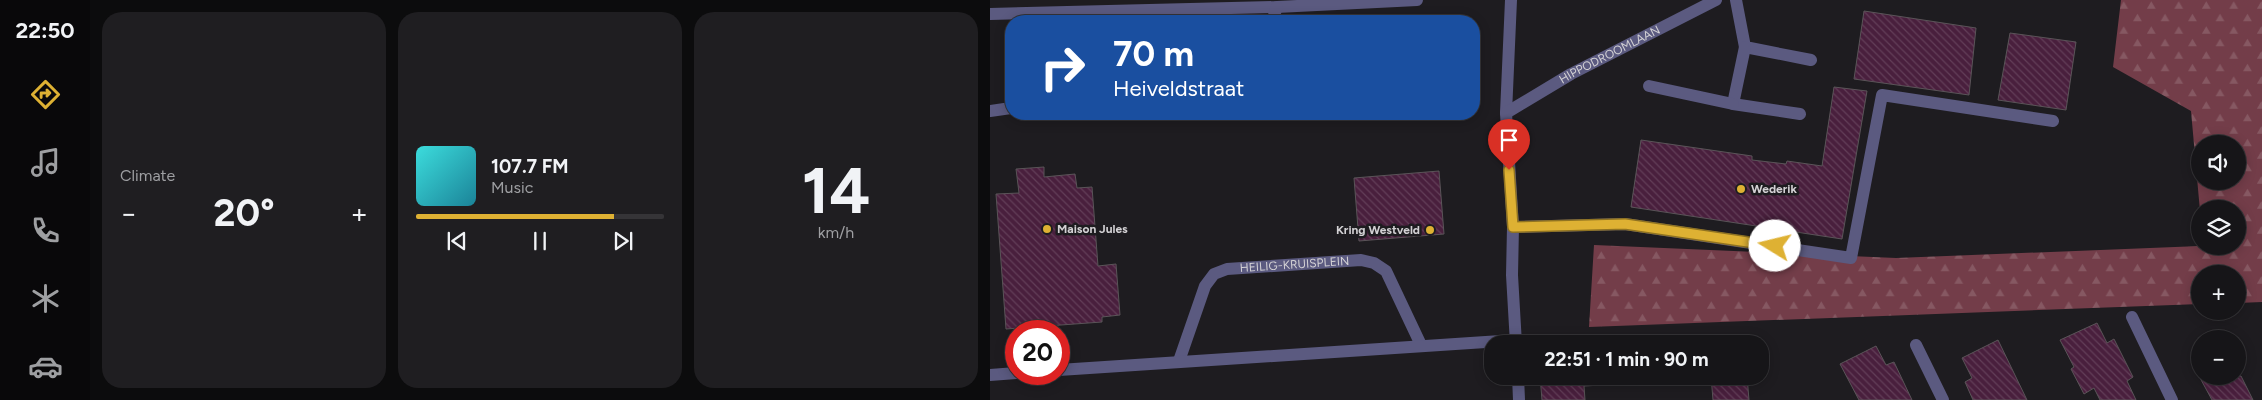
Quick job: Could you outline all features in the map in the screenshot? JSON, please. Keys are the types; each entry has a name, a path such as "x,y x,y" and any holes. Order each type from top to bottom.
{"street":[{"path":"990,14 1153,11 1244,4 1277,7 1417,0"},
{"path":"1511,0 1506,113 1513,227 1512,275 1516,335"},
{"name":"HIPPODROOMLAAN","path":"1506,113 1571,74 1716,0"},
{"path":"1733,104 1745,47 1736,0"},
{"path":"1274,15 1277,7"},
{"path":"1745,47 1811,60"},
{"path":"1648,86 1733,104 1800,114"},
{"path":"1513,227 1625,224 1851,258 1882,95 2053,120"},
{"path":"990,111 1005,109"},
{"name":"HEILIG-KRUISPLEIN","path":"1179,361 1205,286 1214,274 1227,269 1361,260 1374,263 1386,272 1421,345"},
{"path":"2132,317 2172,400"},
{"path":"1070,369 1421,345 1484,343"},
{"path":"1916,345 1943,400"},
{"path":"990,375 1005,374"},
{"path":"1518,385 1519,400"}],"green space":[{"path":"2121,0 2262,0 2262,302 2246,303 2246,265 2191,265 2191,304 1589,327 1594,245 1896,258 2191,246 2191,255 2246,255 2246,200 2199,200 2198,190 2246,190 2246,135 2193,135 2191,111 2113,67"}],"building":[{"path":"1864,11 1976,28 1969,95 1854,79"},
{"path":"2010,33 2076,42 2066,110 1998,100"},
{"name":"Wederik","path":"1834,87 1867,91 1842,239 1631,207 1641,140 1752,156 1752,160 1786,164 1787,161 1822,166"},
{"name":"Maison Jules","path":"1044,167 1044,177 1075,174 1077,188 1092,187 1098,266 1116,264 1120,315 1102,317 1102,322 1070,324 1070,320 1005,320 996,194 1019,193 1016,169"},
{"path":"1439,171 1444,234 1359,241 1354,178"},
{"path":"2097,323 2107,343 2114,339 2133,377 2127,381 2136,400 2100,400 2094,388 2084,394 2071,369 2074,367 2060,340"},
{"path":"1998,340 2027,400 1973,400 1965,382 1972,378 1962,358"},
{"path":"1876,346 1886,365 1894,362 1912,400 1859,400 1840,364"},
{"path":"1541,385 1602,385 1584,386 1585,400 1542,400"},
{"path":"1712,385 1748,385 1749,400 1713,400"},
{"path":"2204,385 2246,385 2253,400 2212,400"}],"place":[{"name":"Wederik","path":"1741,189"},
{"name":"Maison Jules","path":"1047,229"},
{"name":"Kring Westveld","path":"1430,230"}],"route":[{"path":"1509,170 1513,227 1625,224 1775,246"}]}
